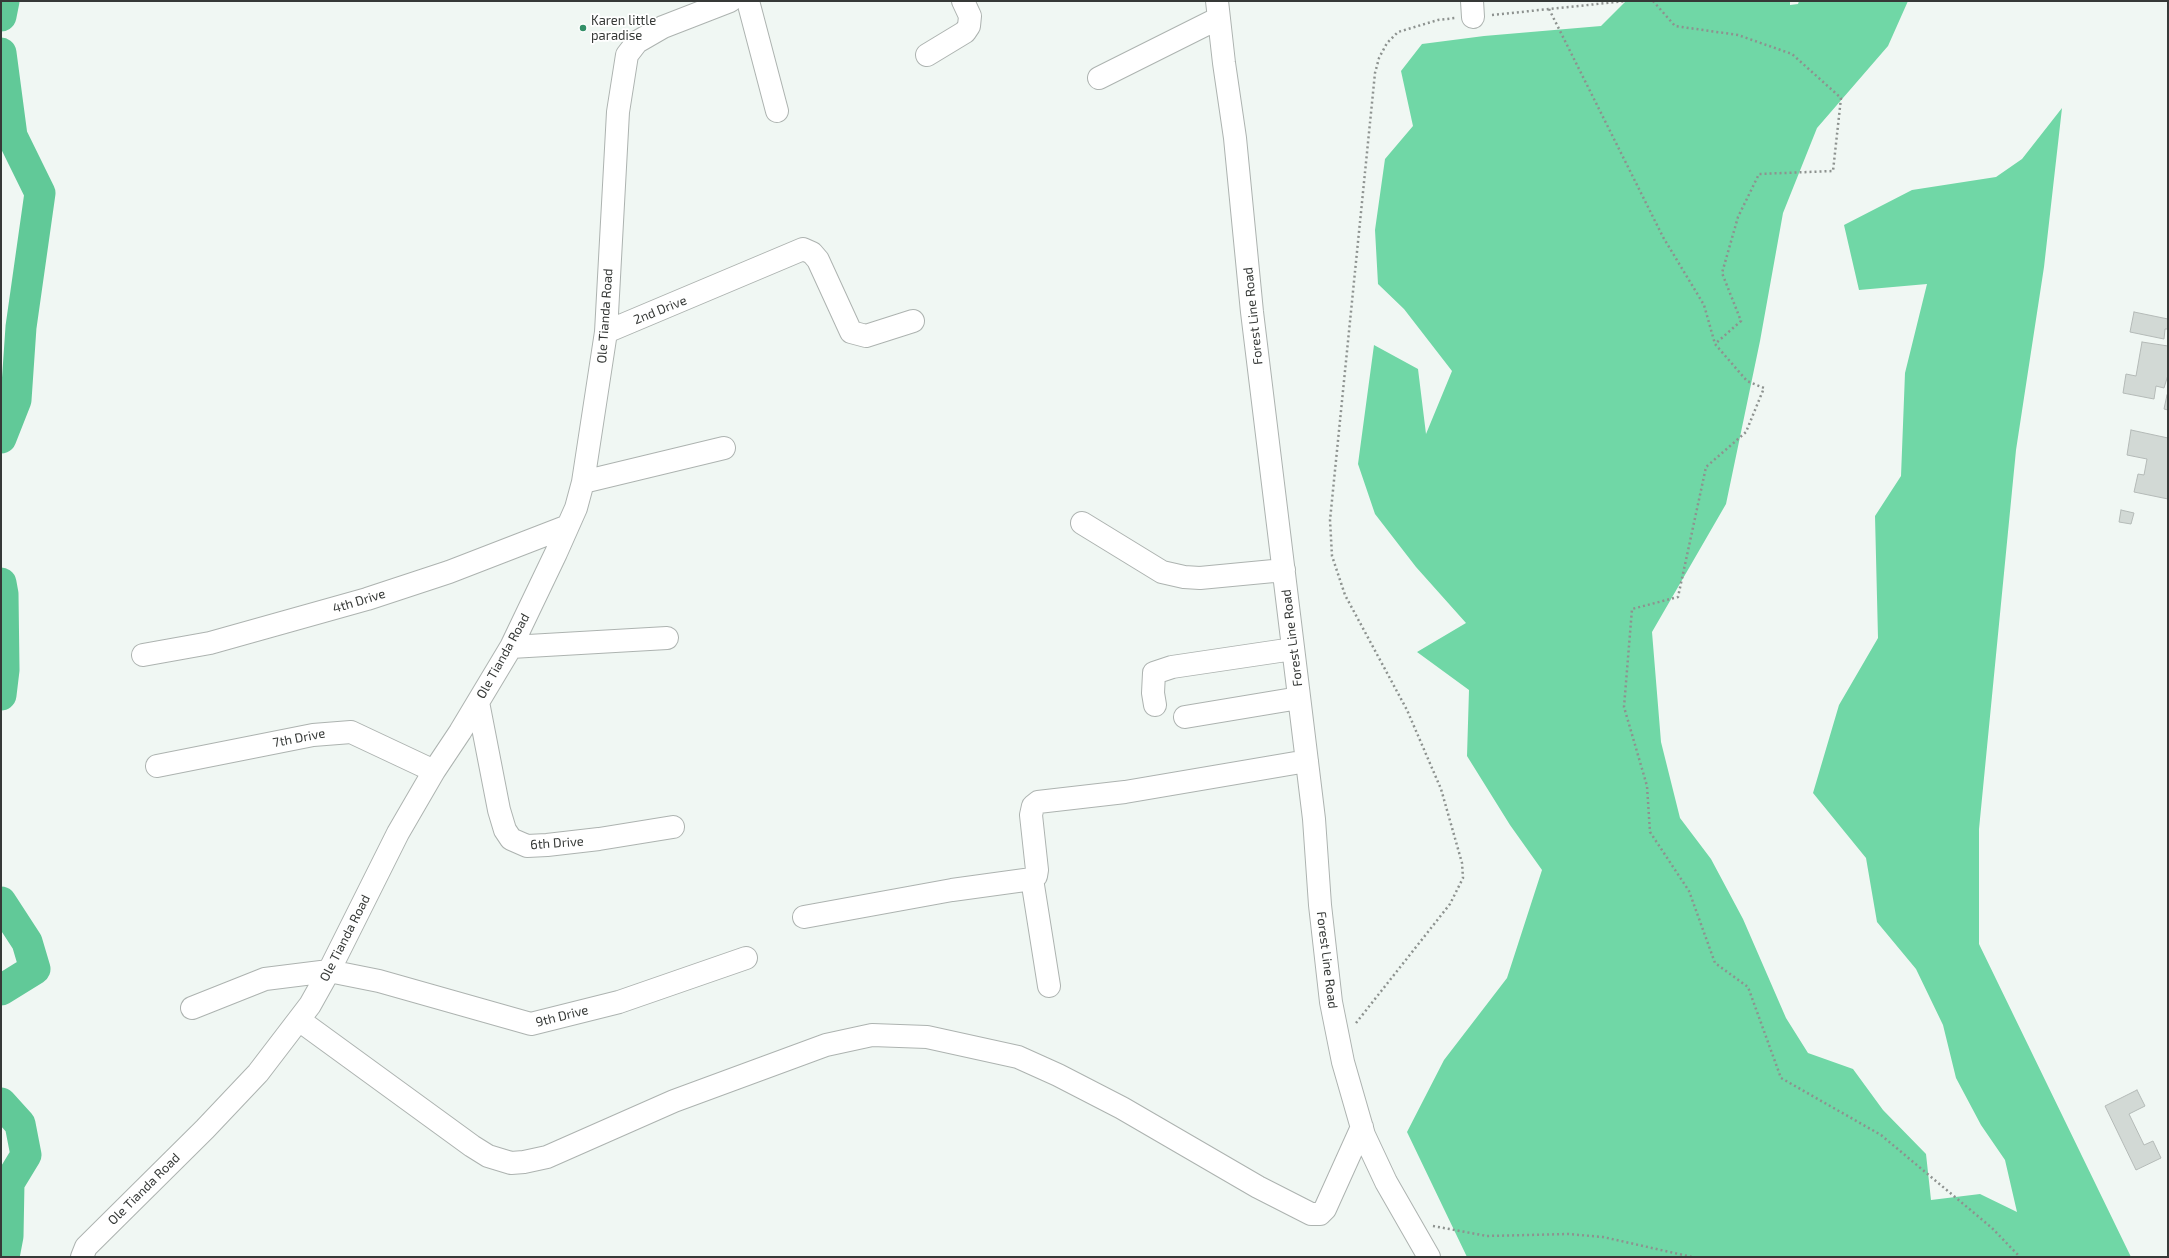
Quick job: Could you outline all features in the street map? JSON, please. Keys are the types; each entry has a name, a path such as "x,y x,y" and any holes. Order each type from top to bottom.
{"street":[{"name":"Ole Tianda Road","path":"82,1257 86,1247 205,1129 258,1073 299,1020 329,971 398,833 434,770 478,702 511,647 576,508 583,482 606,332 618,112 627,55 637,42 663,27 730,1"},
{"path":"748,1 777,111"},
{"path":"927,55 965,32 969,26 970,16 963,1"},
{"path":"1099,78 1218,10"},
{"name":"Forest Line Road","path":"1218,10 1235,138 1252,312 1314,819 1323,935 1331,1002 1343,1062 1362,1126 1386,1182 1429,1257"},
{"name":"2nd Drive","path":"606,332 713,288 794,251 803,249 812,253 818,260 850,332 866,336 913,321"},
{"path":"583,482 724,448"},
{"path":"1082,523 1162,572 1184,577 1200,578 1284,570"},
{"name":"4th Drive","path":"143,655 210,643 367,599 449,572 568,526"},
{"path":"511,647 667,638"},
{"path":"1155,705 1152,693 1152,677 1154,673 1172,667 1293,649"},
{"path":"1185,717 1299,698"},
{"name":"6th Drive","path":"478,702 499,810 505,830 511,839 527,846 547,845 599,839 673,826"},
{"name":"7th Drive","path":"157,766 313,734 351,732 434,770"},
{"path":"804,917 952,890 1032,879 1036,876 1037,870 1031,815 1033,806 1038,802 1125,792 1307,761"},
{"path":"1032,879 1049,986"},
{"name":"9th Drive","path":"192,1008 265,979 329,971 379,981 531,1024 619,1002 746,958"},
{"path":"299,1020 472,1146 488,1156 511,1163 524,1162 547,1156 689,1096 826,1045 872,1035 927,1036 1018,1057 1058,1074 1122,1108 1258,1187 1311,1214 1320,1214 1325,1209 1362,1126"}],"path":[{"path":"1339,1044 1450,904 1463,878 1462,863 1441,789 1407,710 1345,595 1332,556 1330,520 1375,73 1379,58 1388,43 1398,32 1473,9 1549,10 1626,1"},
{"path":"1653,1 1675,26 1738,35 1792,54 1841,98 1833,171 1759,174 1738,217 1722,273 1741,321 1715,344"},
{"path":"1549,10 1663,237 1704,305 1715,344 1747,381 1764,388 1746,432 1706,467 1678,597 1632,609 1624,707 1646,786 1650,832 1689,891 1715,963 1748,987 1781,1078 1881,1135 1992,1228 2020,1257"},
{"path":"1407,1221 1487,1236 1568,1234 1603,1237 1692,1257"}],"green space":[{"path":"1626,1 1790,1 1790,5 1798,4 1799,1 1908,1 1888,46 1817,128 1783,213 1760,341 1726,504 1652,632 1661,742 1680,818 1711,859 1743,919 1786,1018 1808,1053 1853,1069 1883,1110 1926,1154 1931,1200 1980,1194 2017,1212 2005,1160 1981,1125 1956,1078 1943,1025 1916,969 1877,922 1866,858 1813,793 1839,705 1878,638 1875,516 1901,476 1905,373 1927,284 1859,290 1844,225 1912,190 1996,177 2022,159 2062,108 2044,267 2016,450 1979,829 1979,944 2131,1257 1467,1257 1407,1132 1444,1060 1507,978 1542,870 1510,825 1467,756 1469,690 1417,652 1466,623 1416,567 1375,514 1358,464 1374,345 1418,369 1426,434 1452,371 1404,309 1378,284 1375,230 1385,159 1413,126 1401,71 1422,44 1484,36 1601,26"}],"building":[{"path":"2134,312 2168,319 2168,329 2165,329 2164,339 2130,332"},
{"path":"2142,342 2168,346 2168,375 2164,388 2156,386 2154,399 2123,393 2126,374 2136,376"},
{"path":"2168,395 2168,410 2164,409"},
{"path":"2131,430 2168,438 2168,499 2134,492 2138,474 2144,475 2147,459 2127,455"},
{"path":"2121,510 2134,513 2131,524 2119,522"},
{"path":"2137,1090 2145,1106 2129,1114 2144,1145 2153,1141 2161,1158 2136,1170 2105,1106"}],"waterway":[{"path":"1,16 4,1"},
{"path":"1,53 12,136 40,193 21,327 16,400 1,438"},
{"path":"1,583 3,594 4,670 1,695"},
{"path":"1,902 27,942 35,969 1,990"},
{"path":"1,1103 20,1124 26,1155 9,1183 8,1236 4,1257"}],"place":[{"name":"Karen little paradise","path":"583,28"}]}
